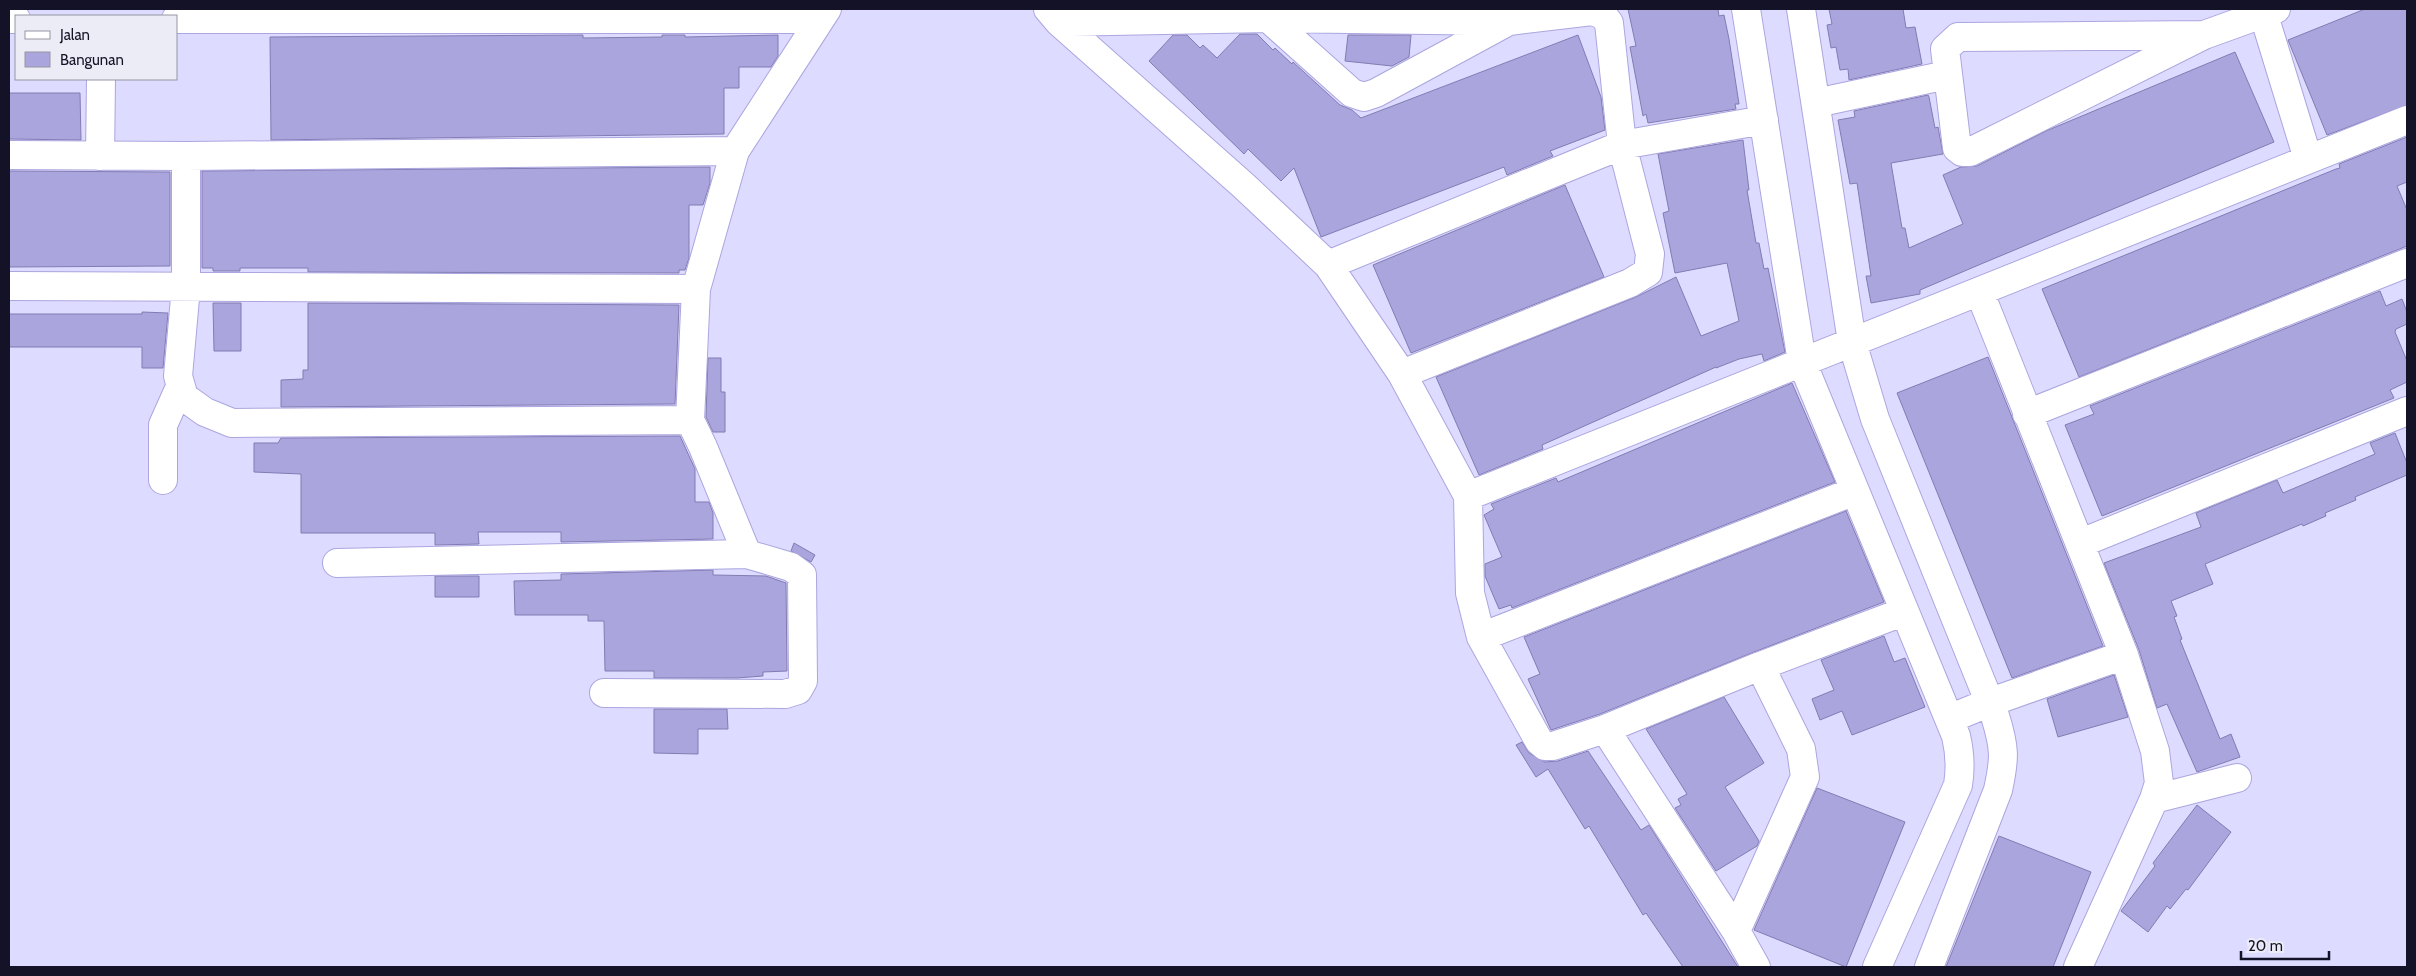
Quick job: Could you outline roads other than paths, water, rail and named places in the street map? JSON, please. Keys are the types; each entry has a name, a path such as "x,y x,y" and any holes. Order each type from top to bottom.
{"street":[{"path":"1746,9 1802,362 1903,612 1949,719 1960,750 1961,763 1958,785 1877,967"},
{"path":"1801,9 1852,342 1875,419 1988,703 2002,739 2004,750 1998,790 1929,967"},
{"path":"1054,15 1268,18 1353,14 1509,21 1592,11 1603,15 1609,23 1622,145 1650,254 1648,272 1630,282 1402,374"},
{"path":"2204,35 1958,37 1945,50 1956,148 1962,152 1970,152 2204,35 2267,11 2308,159"},
{"path":"178,19 206,14 823,14"},
{"path":"747,554 703,446 690,420 696,289 735,151 823,14"},
{"path":"1054,15 1244,186 1328,265 1402,374 1468,496 1470,593 1481,637 1539,741 1545,746 1553,746 1605,729 1760,666 1903,612"},
{"path":"1268,18 1352,93 1364,96 1376,93 1509,21"},
{"path":"1816,104 1947,75"},
{"path":"100,156 101,80"},
{"path":"1328,265 1622,145 1764,120"},
{"path":"1468,496 2407,120"},
{"path":"9,155 186,156 735,151"},
{"path":"186,156 186,287 178,376 180,387 189,402 218,418 232,423 690,420"},
{"path":"2026,414 2407,263"},
{"path":"9,286 696,289"},
{"path":"1980,292 2026,414 2081,543 2124,655 2155,751 2159,783 2154,799 2078,967"},
{"path":"163,480 163,425 180,387"},
{"path":"2081,543 2407,411"},
{"path":"1481,637 1855,491"},
{"path":"337,563 747,554 791,567 802,576 803,681 798,690 785,694 604,693"},
{"path":"1949,719 1988,703 2124,655"},
{"path":"1736,931 1805,776 1801,749 1760,666"},
{"path":"1605,729 1736,931 1756,967"},
{"path":"2154,799 2237,778"}]}
